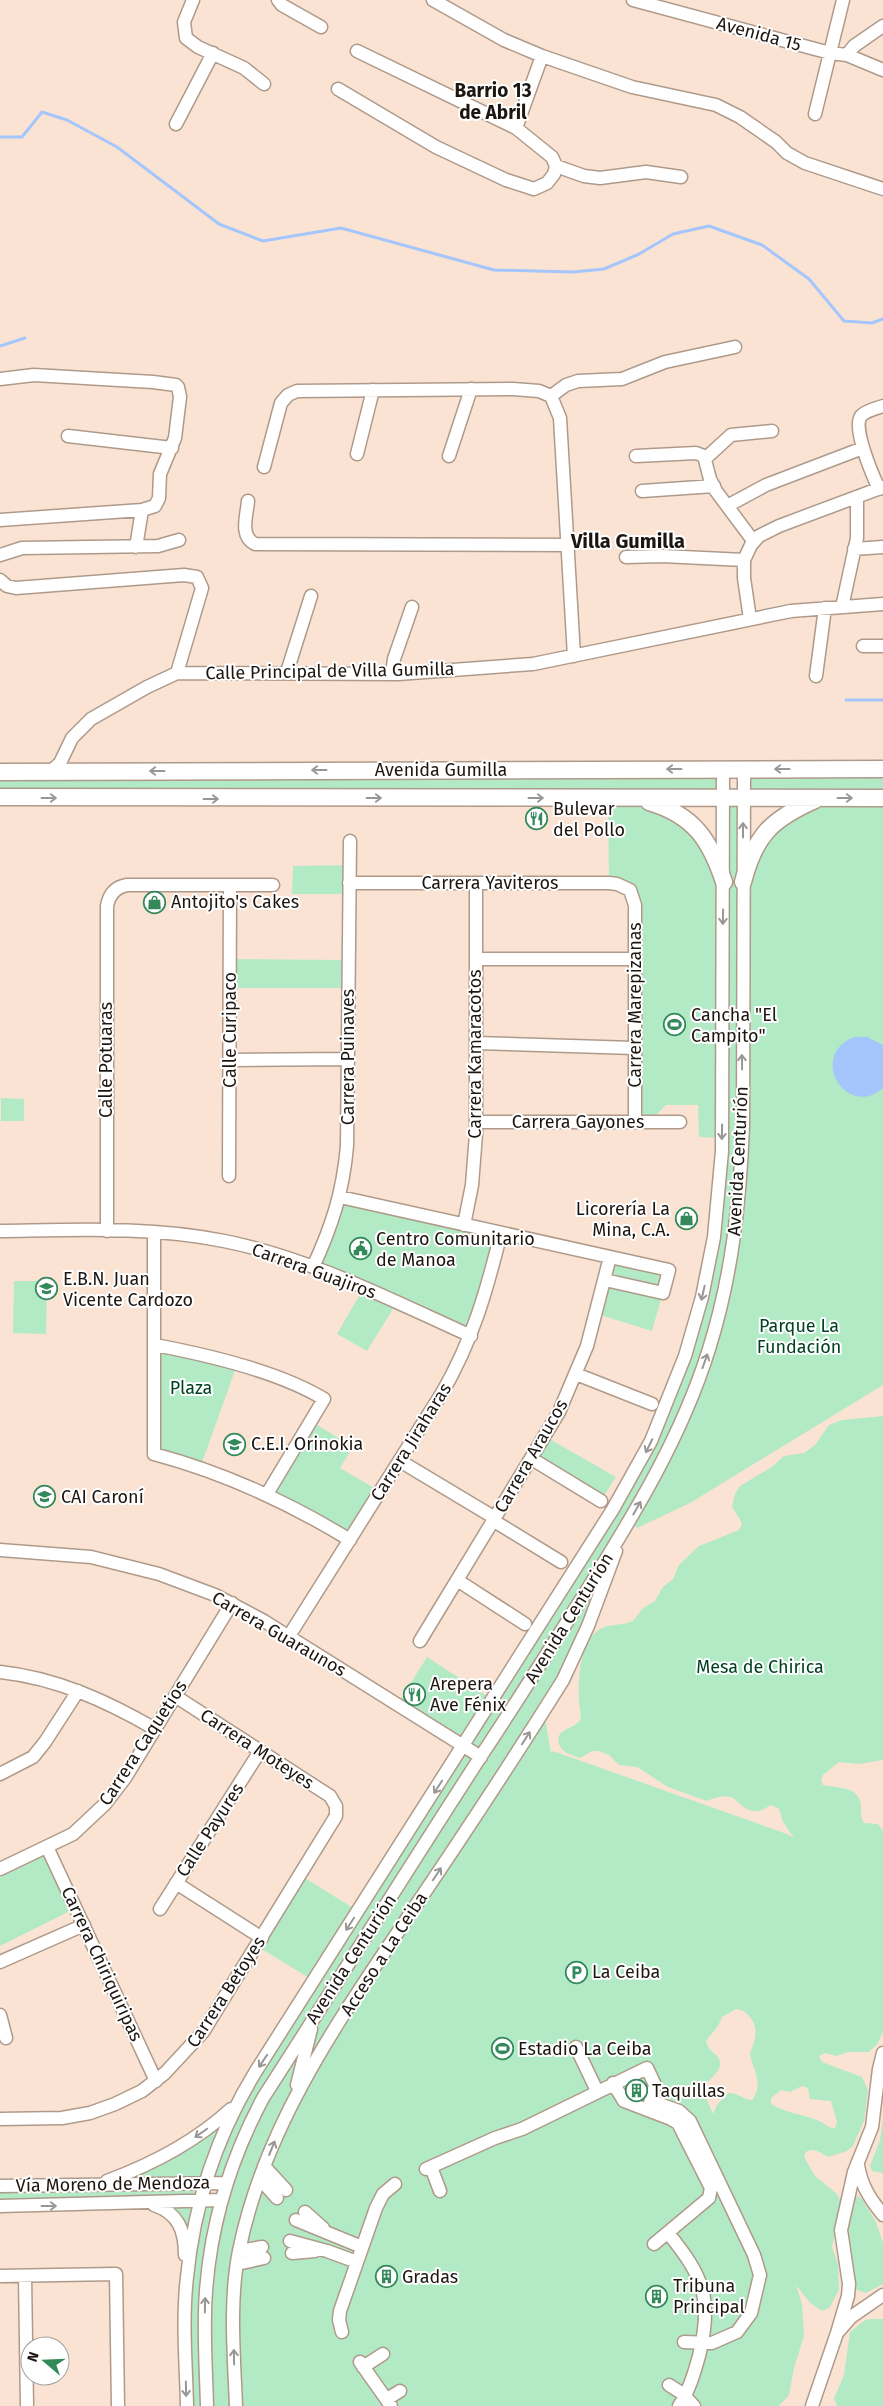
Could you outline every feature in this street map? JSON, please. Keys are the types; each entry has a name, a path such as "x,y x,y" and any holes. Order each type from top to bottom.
{"main road":[{"name":"Avenida Gumilla","path":"0,772 883,769"},
{"name":"Avenida Gumilla","path":"0,797 883,798"},
{"path":"638,798 674,811 698,828 714,855 724,882"},
{"path":"743,882 752,854 769,827 784,816 820,798"}],"street":[{"path":"193,0 184,22 186,38 198,47 244,68 264,84"},
{"path":"275,0 321,27"},
{"path":"433,0 504,40 542,56 632,87 716,105 749,123 800,160 883,189"},
{"name":"Avenida 15","path":"633,0 830,53 847,55 883,70"},
{"path":"815,114 843,0"},
{"path":"847,55 854,46 883,26"},
{"path":"338,89 467,163 526,188 538,188 547,183 554,174 556,166 552,157 516,128 357,51"},
{"path":"176,124 213,53"},
{"path":"516,128 542,56"},
{"path":"556,166 600,178 646,172 681,177"},
{"path":"551,396 566,384 578,381 622,379 665,362 735,347"},
{"path":"0,379 34,375 173,384 178,387 180,397 172,448 160,474 158,501 152,508 0,520"},
{"path":"448,456 471,389"},
{"path":"357,454 373,390"},
{"path":"264,467 281,403 288,395 297,391 530,390 551,396"},
{"path":"551,396 560,418 574,656"},
{"path":"750,619 744,578 744,560 754,542 760,536 779,526 881,488 863,448 859,424 860,417 883,406"},
{"path":"706,458 731,434 772,431"},
{"path":"68,436 155,444 172,448"},
{"path":"726,506 766,485 863,448"},
{"path":"636,456 696,453 706,458 714,486 726,506 754,542"},
{"path":"642,491 714,486"},
{"path":"842,607 858,524 857,497"},
{"path":"248,501 246,533 255,544 568,545"},
{"path":"136,547 142,510"},
{"path":"0,555 22,548 158,546 179,540"},
{"path":"854,548 883,547"},
{"path":"626,557 662,556 744,560"},
{"path":"2,588 26,588 40,585 194,575 201,582 202,588 177,673"},
{"path":"286,672 312,596"},
{"name":"Calle Principal de Villa Gumilla","path":"50,772 60,763 72,738 91,719 139,691 177,673 286,672 392,674 533,664 791,611 883,604"},
{"path":"392,674 394,659 412,606"},
{"path":"816,676 826,608"},
{"path":"863,646 883,646"},
{"path":"68,748 67,756 69,761 83,772"},
{"name":"Avenida Centurión","path":"187,2406 186,2288 189,2256 206,2183 219,2142 238,2102 562,1593 637,1469 662,1415 695,1323 711,1255 721,1174 724,882 723,769"},
{"name":"Avenida Centurión","path":"207,2406 206,2292 211,2246 226,2183 243,2138 260,2104 623,1531 657,1473 687,1408 709,1349 730,1268 741,1181 743,1126 744,769"},
{"name":"Carrera Puinaves","path":"314,1268 332,1224 340,1197 347,1146 350,842"},
{"name":"Carrera Yaviteros","path":"349,883 609,883 617,884 630,890"},
{"name":"Carrera Kamaracotos","path":"464,1224 472,1185 476,1122 476,883"},
{"name":"Calle Potuaras","path":"107,1231 108,901 114,892 127,884 230,885"},
{"path":"230,885 273,885"},
{"name":"Calle Curipaco","path":"229,1176 230,885"},
{"name":"Carrera Marepizanas","path":"630,890 635,905 635,1122"},
{"path":"476,959 634,959"},
{"path":"476,1043 634,1048"},
{"path":"230,1060 348,1059"},
{"name":"Carrera Gayones","path":"476,1122 680,1122"},
{"path":"340,1197 669,1270 663,1293 605,1280"},
{"name":"Carrera Guajiros","path":"0,1231 154,1232 231,1242 274,1253 314,1268 471,1336"},
{"path":"154,1232 154,1454 216,1473 267,1494 350,1540"},
{"name":"Carrera Jiraharas","path":"289,1636 451,1377 471,1336 485,1295 500,1233"},
{"name":"Carrera Araucos","path":"420,1641 555,1419 576,1374 596,1318 610,1257"},
{"path":"155,1344 205,1355 249,1369 294,1384 324,1399 267,1494"},
{"path":"576,1374 652,1404"},
{"path":"532,1459 601,1501"},
{"path":"400,1461 561,1562"},
{"name":"Acceso a La Ceiba","path":"236,2406 234,2318 239,2251 264,2166 292,2102 375,1966 563,1680 605,1586 623,1531"},
{"name":"Carrera Guaraunos","path":"0,1550 74,1555 122,1564 182,1582 232,1603 289,1636 481,1757"},
{"path":"457,1580 525,1624"},
{"name":"Carrera Caquetios","path":"0,1869 74,1834 100,1810 124,1778 232,1603"},
{"path":"0,1672 36,1678 78,1691 124,1712 155,1729"},
{"path":"0,1774 33,1757 78,1691"},
{"name":"Carrera Moteyes","path":"175,1696 330,1796 336,1806"},
{"name":"Calle Payures","path":"160,1908 260,1751"},
{"name":"Carrera Betoyes","path":"0,2119 62,2118 90,2113 115,2104 156,2081 178,2062 203,2032 262,1938 334,1821 336,1806"},
{"name":"Carrera Chiriquiripas","path":"48,1847 156,2081"},
{"path":"176,1883 262,1938"},
{"path":"0,1962 84,1925"},
{"path":"0,2015 6,2038"},
{"path":"292,2102 314,2018"},
{"path":"576,2047 597,2091"},
{"path":"812,2406 848,2296 849,2284 842,2230 852,2181 872,2127 878,2070 883,2053"},
{"path":"440,2191 429,2168 451,2154 522,2129 647,2068 655,2086 649,2106"},
{"path":"613,2083 624,2101 678,2111 690,2121 759,2269 756,2298 743,2326 722,2340 702,2343 684,2342"},
{"path":"96,2184 148,2165 165,2156 207,2129 238,2102"},
{"path":"649,2106 678,2124 711,2188 709,2198 654,2244"},
{"path":"858,2165 862,2183 883,2215"},
{"path":"260,2179 282,2194 264,2166"},
{"name":"Vía Moreno de Mendoza","path":"0,2186 226,2183"},
{"path":"342,2332 339,2320 340,2311 362,2247 383,2194 395,2184"},
{"name":"Vía Moreno de Mendoza","path":"0,2206 149,2204 221,2200"},
{"path":"149,2204 164,2209 179,2221 185,2245 186,2288"},
{"path":"301,2216 332,2236 362,2247"},
{"path":"668,2233 695,2269 702,2286 706,2311 702,2343 682,2401"},
{"path":"291,2247 327,2250 357,2262"},
{"path":"237,2264 263,2253 239,2251"},
{"path":"0,2276 116,2274 118,2406"},
{"path":"25,2276 27,2406"},
{"path":"837,2333 851,2317 883,2295"},
{"path":"383,2354 362,2364 389,2403 400,2391"},
{"path":"669,2385 682,2401 694,2406"}],"green space":[{"path":"722,771 722,797 0,796 0,774"},
{"path":"745,771 883,771 883,796 744,797"},
{"path":"723,798 744,798 752,854 801,806 883,798 883,1385 690,1503 637,1528 629,1522 544,1711 551,1753 553,1751 794,1838 783,1822 779,1809 771,1805 757,1811 749,1810 736,1800 726,1796 707,1801 668,1787 637,1767 619,1765 609,1755 599,1751 592,1751 580,1758 571,1755 560,1747 558,1739 562,1732 580,1720 580,1666 585,1648 594,1634 607,1626 633,1621 643,1608 655,1601 662,1588 673,1579 679,1565 699,1546 739,1530 742,1523 732,1507 735,1494 740,1486 773,1466 784,1456 804,1453 815,1445 829,1425 842,1420 883,1416 883,1760 859,1764 839,1762 823,1775 821,1781 823,1785 847,1789 857,1795 860,1800 861,1817 864,1823 878,1824 883,1831 883,2032 878,2043 869,2052 849,2052 836,2056 825,2053 819,2056 822,2062 862,2077 868,2090 864,2121 853,2146 847,2151 828,2157 812,2150 806,2152 804,2157 815,2176 837,2194 841,2202 832,2247 838,2264 839,2290 829,2308 822,2311 810,2303 796,2285 802,2304 804,2336 794,2368 789,2395 779,2406 187,2406 182,2229 149,2204 0,2206 0,2186 96,2184 148,2165 238,2102 314,1981 257,1946 300,1875 358,1911 637,1469 702,1297 722,1138 699,1137 698,1105 666,1105 658,1113 658,1121 635,1121 635,896 609,882 608,799 637,799 674,812 717,866","holes":["736,2009 746,2013 755,2027 754,2043 750,2053 758,2082 756,2094 752,2100 728,2093 717,2105 713,2114 700,2084 703,2086 714,2076 720,2063 719,2058 710,2050 706,2041 718,2026 722,2017","802,2086 808,2088 810,2099 831,2101 837,2122 835,2128 771,2104 771,2098 781,2090 790,2092","225,2183 221,2200 201,2201 206,2184"]},
{"path":"349,865 348,894 292,894 293,866"},
{"path":"231,959 347,960 347,988 231,988"},
{"path":"1,1098 24,1099 24,1121 1,1121"},
{"path":"340,1197 501,1233 471,1336 313,1267"},
{"path":"610,1257 669,1270 652,1331 597,1314"},
{"path":"14,1281 47,1281 46,1334 13,1333"},
{"path":"363,1289 396,1304 367,1351 337,1334"},
{"name":"Plaza","path":"155,1345 237,1365 200,1468 154,1454"},
{"path":"311,1421 353,1447 340,1468 381,1492 350,1540 267,1494"},
{"path":"546,1437 616,1477 601,1500 533,1458"},
{"path":"427,1657 493,1700 464,1745 398,1704"},
{"path":"43,1855 70,1911 0,1946 0,1877"},
{"path":"883,2117 883,2173 872,2171 870,2166 880,2140"},
{"path":"857,2196 862,2199 876,2222 883,2243 883,2284 866,2293 854,2289 846,2231 854,2199"},
{"path":"883,2319 883,2406 837,2406 834,2398 844,2375 850,2332 865,2320"}],"water":[{"path":"854,1037 867,1037 883,1045 883,1088 869,1096 857,1096 846,1091 837,1082 833,1070 834,1057 840,1046"}],"waterway":[{"path":"0,137 22,137 42,112 67,120 117,147 219,224 263,241 341,228 494,270 573,272 604,269 639,254 673,234 709,226 762,245 809,279 844,321 872,323 883,319"},
{"path":"0,346 25,338"},
{"path":"846,700 883,700"}],"place":[{"name":"Bulevar del Pollo","path":"537,819"},
{"name":"Antojito's Cakes","path":"155,902"},
{"name":"Cancha \"El Campito\"","path":"675,1025"},
{"name":"Licorería La Mina, C.A.","path":"686,1219"},
{"name":"Centro Comunitario de Manoa","path":"360,1249"},
{"name":"E.B.N. Juan Vicente Cardozo","path":"47,1289"},
{"name":"C.E.I. Orinokia","path":"235,1444"},
{"name":"CAI Caroní","path":"45,1497"},
{"name":"Arepera Ave Fénix","path":"414,1694"},
{"name":"La Ceiba","path":"576,1972"},
{"name":"Estadio La Ceiba","path":"502,2049"},
{"name":"Taquillas","path":"636,2091"},
{"name":"Gradas","path":"386,2277"},
{"name":"Tribuna Principal","path":"657,2296"}],"district":[{"name":"Barrio 13 de Abril","path":"493,101"},
{"name":"Villa Gumilla","path":"628,541"}],"park label":[{"name":"Parque La Fundación","path":"799,1336"},
{"name":"Mesa de Chirica","path":"760,1667"}]}
